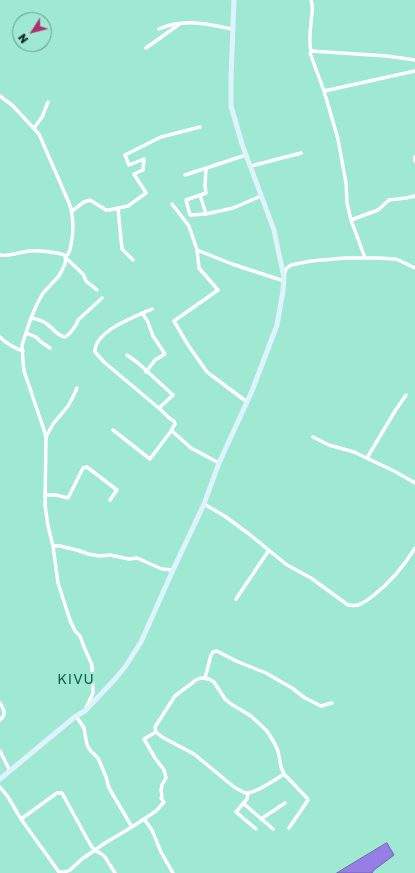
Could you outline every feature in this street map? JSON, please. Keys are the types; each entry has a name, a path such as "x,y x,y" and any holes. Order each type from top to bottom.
{"street":[{"path":"234,0 230,96 231,106 242,144 274,230 284,279"},
{"path":"311,0 312,11 310,53 324,91 338,139 346,184 347,203 351,220 365,258"},
{"path":"159,29 168,25 182,23 207,24 232,29"},
{"path":"146,48 182,23"},
{"path":"311,50 387,56 415,60"},
{"path":"324,91 415,71"},
{"path":"0,96 13,106 41,137 45,150 69,203 74,221 70,252 66,257 65,264 58,276 43,293 37,304 22,345 22,362 46,438 45,505 58,582 70,620 75,631 80,636 92,664 93,693 85,711"},
{"path":"34,128 42,117 48,102"},
{"path":"72,211 84,202 90,200 106,210 128,206 146,193 134,174 143,170 144,159 129,165 124,155 161,137 200,127"},
{"path":"250,165 251,166 300,153"},
{"path":"185,175 246,155"},
{"path":"414,161 415,157"},
{"path":"206,168 206,193 186,200 190,215 206,214 233,208 262,196"},
{"path":"200,195 206,214"},
{"path":"351,220 378,210 389,200 415,196"},
{"path":"172,204 189,226 196,250 199,268 218,290 174,321 188,345 207,372 247,402"},
{"path":"118,208 122,249 133,260"},
{"path":"196,250 232,264 284,279"},
{"path":"0,255 7,256 31,251 62,254 83,274 86,281 97,290"},
{"path":"0,779 76,716 85,711 125,667 141,642 204,504 219,463 252,391 277,325 286,269 291,265 311,261 345,258 396,260 415,268"},
{"path":"31,318 39,319 61,336 65,337 70,333 78,320 102,298"},
{"path":"113,430 150,459 172,431 175,424 159,408 104,362 95,351 96,346 104,334 114,327 152,309"},
{"path":"142,313 148,320 152,336 164,354 155,360 146,372"},
{"path":"26,333 36,337 50,348"},
{"path":"0,337 14,348 23,351"},
{"path":"127,355 173,395 159,408"},
{"path":"46,438 53,424 68,406 77,388"},
{"path":"367,458 406,395"},
{"path":"172,431 191,448 219,463"},
{"path":"313,437 329,445 354,452 415,483"},
{"path":"45,496 56,495 68,498 83,468 87,467 116,490 110,500"},
{"path":"204,504 232,521 287,564 317,582 348,605 362,603 379,591 397,574 415,548"},
{"path":"53,546 60,546 100,556 110,555 129,559 135,558 162,569 173,570"},
{"path":"236,600 269,550"},
{"path":"205,678 211,654 217,651 236,661 266,672 305,698 321,706 332,704"},
{"path":"284,774 262,787 248,793 241,791 194,754 162,737 156,732 155,727 175,696 187,686 201,678 209,679 214,682 225,699 251,716 267,732 278,751 284,774 301,790 307,798 308,800 289,828"},
{"path":"0,703 5,711 0,720"},
{"path":"76,716 84,728 90,750 98,758 109,788 132,827"},
{"path":"0,787 58,872 65,872 70,870 82,859 156,811 164,802 161,798 161,790 166,778 164,770 144,739 156,732"},
{"path":"0,751 10,771"},
{"path":"21,819 57,793 62,793 90,844 95,851 105,857 115,873"},
{"path":"248,793 247,799 236,812 256,829"},
{"path":"243,803 273,829"},
{"path":"261,818 285,803"},
{"path":"144,819 152,830 172,873"}],"shaded area":[{"path":"387,843 394,855 372,873 337,873"}],"district":[{"name":"KIVU","path":"76,680"}]}
